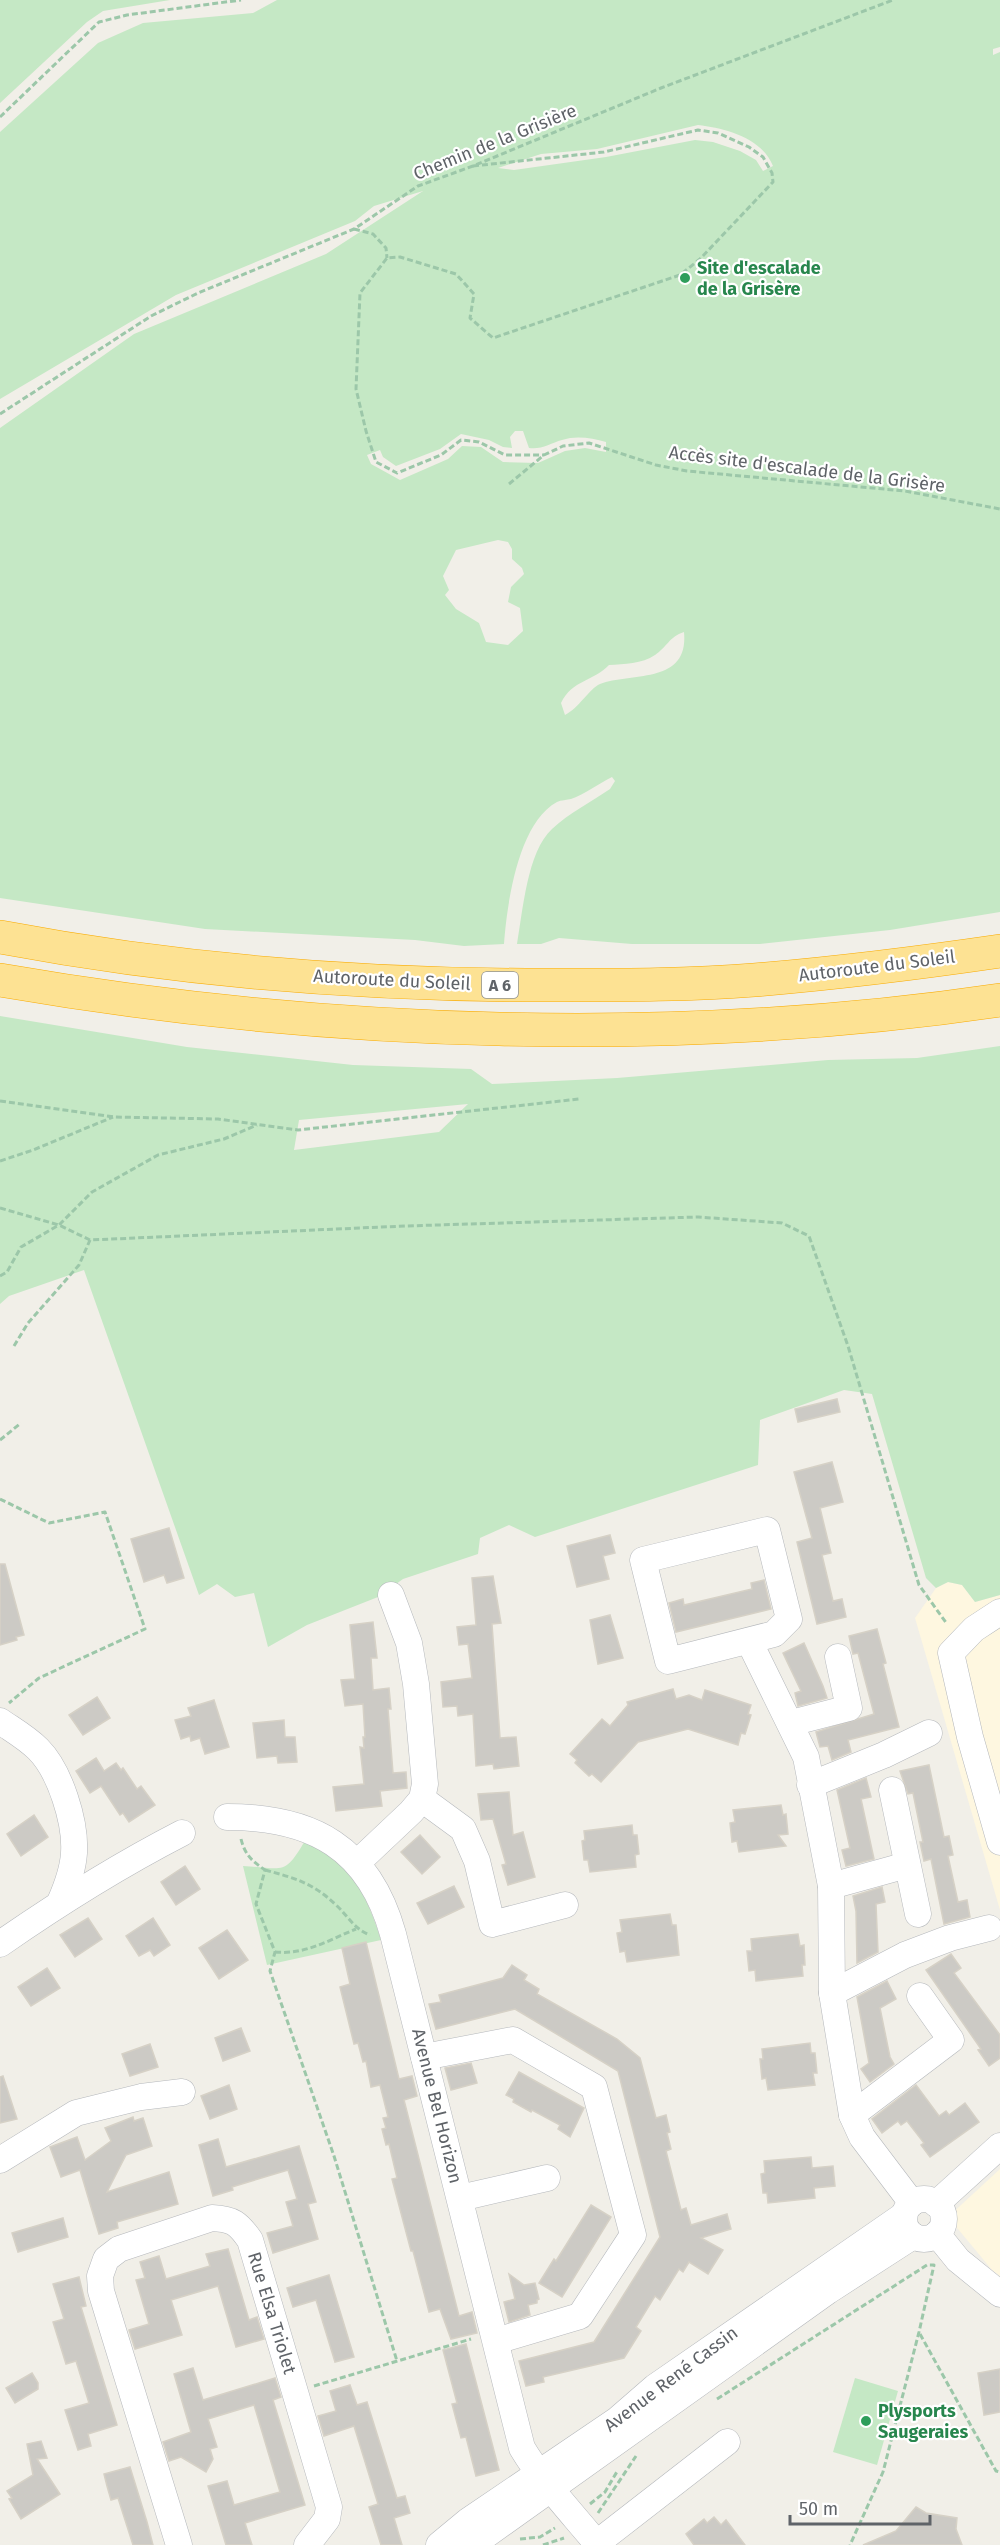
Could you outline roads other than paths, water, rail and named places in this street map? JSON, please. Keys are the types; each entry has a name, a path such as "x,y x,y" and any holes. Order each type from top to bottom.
{"highway":[{"name":"Autoroute du Soleil","path":"0,937 138,958 249,971 417,982 517,985 625,985 752,980 883,968 1000,951"},
{"path":"0,980 124,1000 232,1012 440,1026 546,1029 654,1028 764,1023 874,1015 1000,1000"}],"street":[{"path":"767,1530 789,1619 774,1634 748,1641 668,1661 643,1560 767,1530"},
{"path":"358,1862 422,1799 425,1784 416,1684 409,1643 391,1595"},
{"path":"1000,1612 974,1629 951,1653 970,1737 1000,1842"},
{"path":"748,1641 806,1757 831,1886 832,1993 852,2115 862,2137 921,2218 958,2260 1000,2294"},
{"path":"790,1723 849,1708 838,1657"},
{"path":"4,1712 39,1750 53,1770 68,1807 74,1852 70,1879 60,1902"},
{"path":"810,1785 884,1755 929,1733"},
{"path":"892,1790 918,1914"},
{"path":"422,1799 463,1829 477,1861 492,1924 565,1905"},
{"name":"Avenue Bel Horizon","path":"231,1817 258,1817 298,1825 336,1844 358,1862 388,1915 522,2448 544,2480 593,2538"},
{"path":"0,1944 60,1902 131,1859 182,1833"},
{"path":"831,1886 907,1865"},
{"path":"832,1993 905,1955 950,1938 989,1928"},
{"path":"852,2115 951,2040 920,1996"},
{"path":"424,2057 513,2040 594,2087 633,2235 580,2316 495,2337"},
{"path":"0,2160 76,2113 141,2097 182,2092"},
{"name":"Avenue René Cassin","path":"472,2545 544,2480 655,2387 740,2327 921,2218 1000,2146"},
{"path":"460,2198 547,2178"},
{"name":"Rue Elsa Triolet","path":"179,2545 101,2291 100,2276 106,2259 119,2249 212,2218 228,2219 240,2226 250,2240 329,2507 327,2519 307,2545"},
{"path":"593,2538 727,2442"},
{"name":"Avenue René Cassin","path":"439,2545 468,2521 544,2480"}],"place":[{"name":"Site d'escalade de la Grisère","path":"685,278"},
{"name":"Plysports Saugeraies","path":"866,2421"}]}
